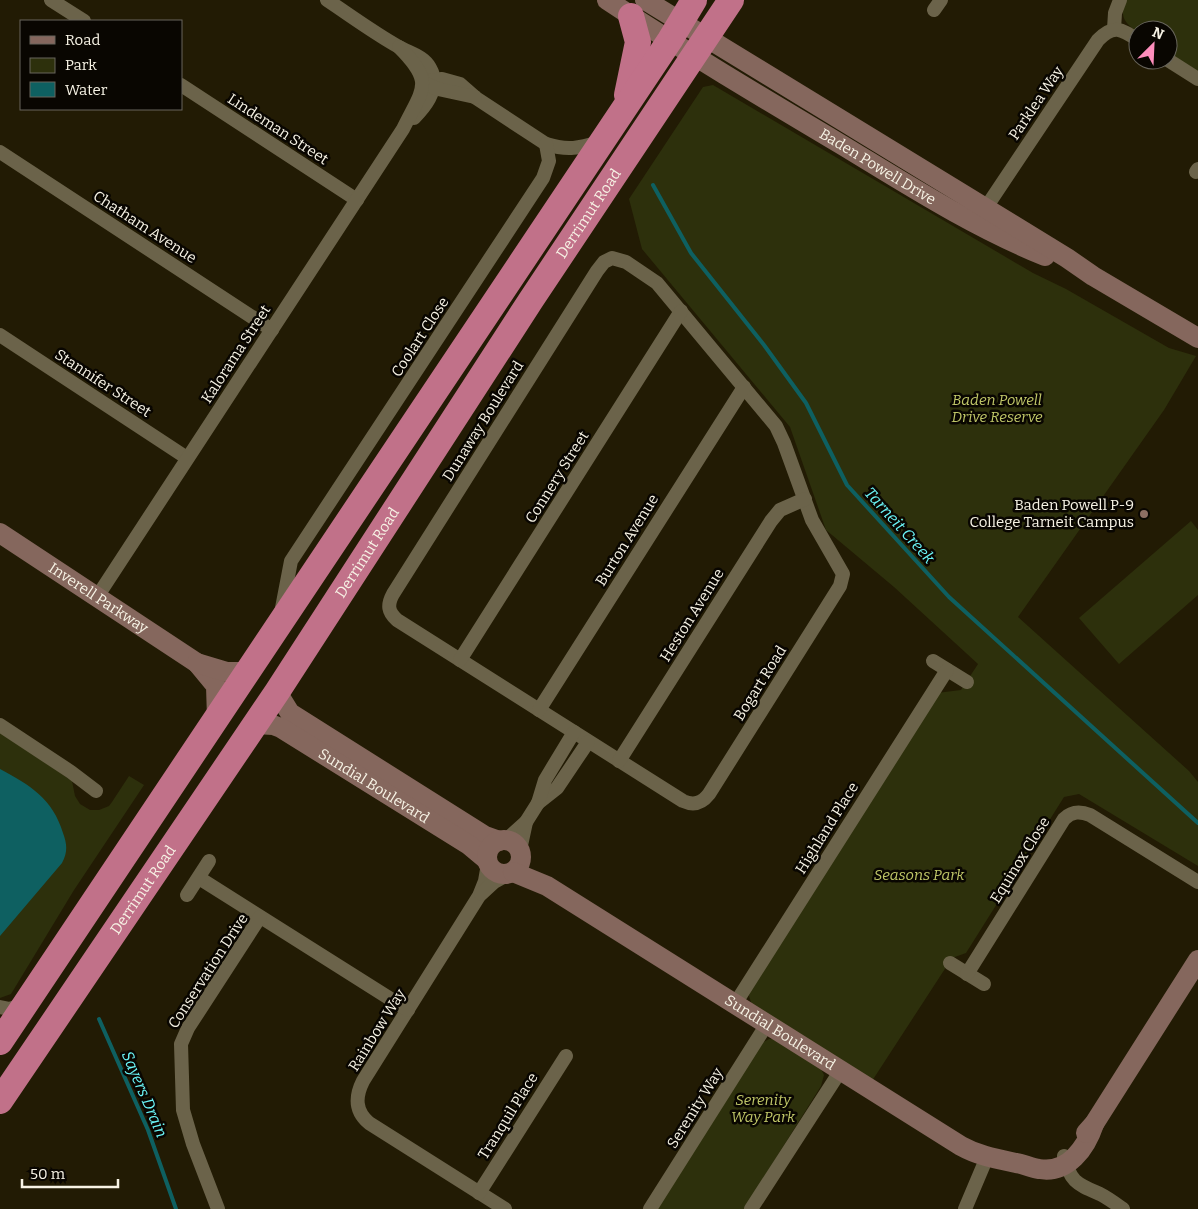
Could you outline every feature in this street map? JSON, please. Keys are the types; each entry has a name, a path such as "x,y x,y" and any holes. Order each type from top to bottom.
{"highway":[{"name":"Derrimut Road","path":"0,1042 624,108 694,0"},
{"name":"Derrimut Road","path":"0,1101 256,724 531,300 731,0"},
{"path":"624,108 638,42 638,8"}],"street":[{"path":"52,0 82,20"},
{"path":"328,0 399,47 414,62 430,83 476,98 546,144 560,149 572,150 601,142"},
{"name":"Baden Powell Drive","path":"607,0 638,8 981,216 1068,258 1093,276 1198,338"},
{"path":"1120,0 1115,12 1114,29 1128,33"},
{"name":"Parklea Way","path":"981,216 1098,40 1105,33 1114,29"},
{"path":"1178,66 1198,79"},
{"name":"Kalorama Street","path":"97,597 403,129 422,91 430,83"},
{"name":"Lindeman Street","path":"182,86 357,200"},
{"name":"Coolart Close","path":"280,623 282,601 291,561 544,178 549,162 546,144"},
{"name":"Chatham Avenue","path":"0,152 272,330"},
{"name":"Dunaway Boulevard","path":"460,660 397,620 392,616 388,608 393,594 597,271 604,262 612,258 621,260 652,280 681,311"},
{"path":"681,311 769,417 780,434 805,499"},
{"name":"Connery Street","path":"460,660 681,311"},
{"name":"Stannifer Street","path":"0,335 188,458"},
{"name":"Burton Avenue","path":"539,710 744,387"},
{"name":"Bogart Road","path":"619,761 688,803 702,802 709,794 842,581 841,570 818,530 805,499"},
{"name":"Heston Avenue","path":"619,761 771,521 780,510 805,499"},
{"name":"Inverell Parkway","path":"0,533 197,662 227,672 248,672"},
{"path":"460,660 619,761"},
{"path":"932,661 967,682"},
{"name":"Inverell Parkway","path":"197,662 216,686 217,718"},
{"name":"Highland Place","path":"735,1004 947,670"},
{"name":"Sundial Boulevard","path":"277,692 290,713 485,836 547,886 961,1146 987,1158 1021,1164 1067,1161"},
{"name":"Sundial Boulevard","path":"256,724 273,725 281,728 469,846 487,862"},
{"path":"0,725 96,791"},
{"path":"538,804 543,786 552,766 574,732"},
{"path":"487,862 488,850 491,846 511,856 526,822 538,804 557,788 588,742"},
{"path":"552,766 566,775"},
{"name":"Equinox Close","path":"967,974 1064,819 1074,812 1090,815 1198,882"},
{"name":"Rainbow Way","path":"479,896 494,882 511,856"},
{"path":"187,895 209,862"},
{"name":"Rainbow Way","path":"487,862 485,881 479,896 360,1087 357,1100 360,1113 377,1128 505,1209"},
{"path":"198,878 260,917"},
{"name":"Conservation Drive","path":"218,1209 185,1119 182,1100 181,1044 188,1028 260,917 408,1010"},
{"path":"1123,1209 1101,1195 1079,1185 1067,1170 1067,1161 1094,1124 1198,960"},
{"path":"950,963 984,984"},
{"path":"0,1007 10,1009 27,1002"},
{"name":"Serenity Way","path":"650,1209 767,1024"},
{"name":"Tranquil Place","path":"479,1193 566,1056"},
{"path":"751,1209 840,1070"},
{"path":"966,1209 987,1158"}],"green space":[{"path":"1127,0 1198,0 1198,72 1178,59 1178,20 1128,20 1128,24 1123,15 1124,5"},
{"path":"713,85 1033,273 1066,289 1169,348 1196,356 1164,410 1018,617 1189,771 1198,782 1198,866 1079,794 1064,797 966,953 952,958 872,1081 752,1005 749,996 750,990 937,693 961,690 978,664 894,587 826,530 790,427 642,249 629,199 703,87"},
{"path":"1191,521 1198,530 1198,595 1119,664 1079,618"},
{"path":"0,732 72,781 75,796 80,804 90,810 99,810 109,806 129,776 144,785 74,890 11,994 0,998"},
{"name":"Serenity Way Park","path":"769,1039 775,1039 820,1067 824,1075 821,1086 744,1209 656,1209 762,1043"}],"water":[{"path":"0,769 30,787 47,802 59,821 66,848 62,863 0,936"}],"waterway":[{"name":"Tarneit Creek","path":"653,185 691,253 764,345 806,403 847,485 949,597 1198,823"},
{"name":"Sayers Drain","path":"99,1019 148,1130 176,1209"}],"place":[{"name":"Baden Powell P-9 College Tarneit Campus","path":"1144,514"}],"park label":[{"name":"Baden Powell Drive Reserve","path":"997,408"},
{"name":"Seasons Park","path":"919,875"}]}
